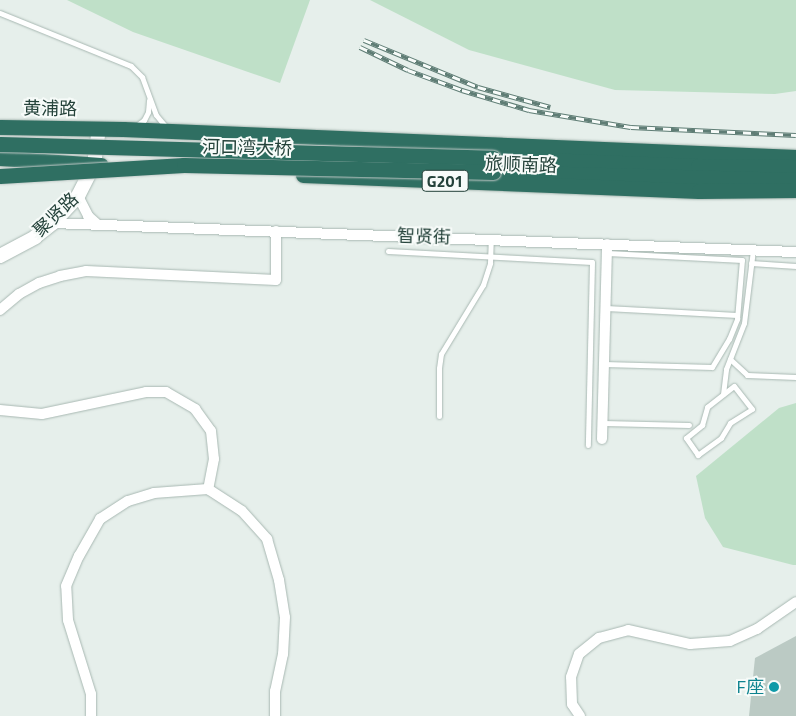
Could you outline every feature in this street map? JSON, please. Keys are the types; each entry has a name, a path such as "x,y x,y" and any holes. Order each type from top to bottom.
{"highway":[{"name":"黄浦路","path":"0,127 99,129"},
{"name":"旅顺南路","path":"99,129 796,157"},
{"name":"河口湾大桥","path":"0,144 493,165"},
{"name":"G201","path":"0,158 94,164"},
{"name":"旅顺南路","path":"94,164 699,191 796,190"},
{"name":"河口湾大桥","path":"0,176 184,165 493,165"},
{"path":"493,165 796,167"},
{"path":"493,165 796,180"}],"main road":[{"name":"聚贤路","path":"0,256 35,236 53,222 78,196 87,182 94,164 99,129"}],"street":[{"path":"78,196 88,216 98,224"},
{"name":"智贤街","path":"53,222 491,240 607,249 796,252"},
{"path":"0,310 19,294 39,284 60,276 86,272 276,280 276,231"},
{"path":"602,439 607,249"},
{"path":"0,410 42,414 146,392 166,392 195,409 211,431 214,459 208,489"},
{"path":"91,716 91,694 68,620 66,586 79,556 100,520 128,501 154,493 208,489 242,511 267,539 279,580 285,617 283,654 276,691 275,716"},
{"path":"580,716 572,704 571,677 579,654 599,638 628,630 690,644 730,641 758,629 796,602"}],"lane":[{"path":"0,13 131,66 142,77 160,121 174,131"},
{"path":"131,129 140,125 148,112 149,94"},
{"path":"439,416 439,368 441,354 483,285 490,257 491,240"},
{"path":"604,364 712,368 729,339 737,315 742,260 607,249"},
{"path":"723,394 734,386 752,409 730,423 721,438 698,455 686,438 702,425 707,407 723,394 726,369 744,323 753,250"},
{"path":"388,251 592,262 588,445"},
{"path":"751,263 796,266"},
{"path":"606,308 737,315"},
{"path":"730,359 746,375 796,377"},
{"path":"603,423 689,425"}],"green space":[{"path":"67,0 310,0 280,83 133,32"},
{"path":"370,0 796,0 796,91 775,94 615,90 469,50"},
{"path":"796,403 796,565 793,565 723,547 705,518 696,476 779,408"}],"building":[{"name":"F座","path":"796,636 796,716 749,716 755,658"}],"railway":[{"path":"364,40 478,87 550,107"},
{"path":"360,47 408,70 462,90 529,110 631,127 796,135"}],"place":[{"name":"F座","path":"774,687"}]}
